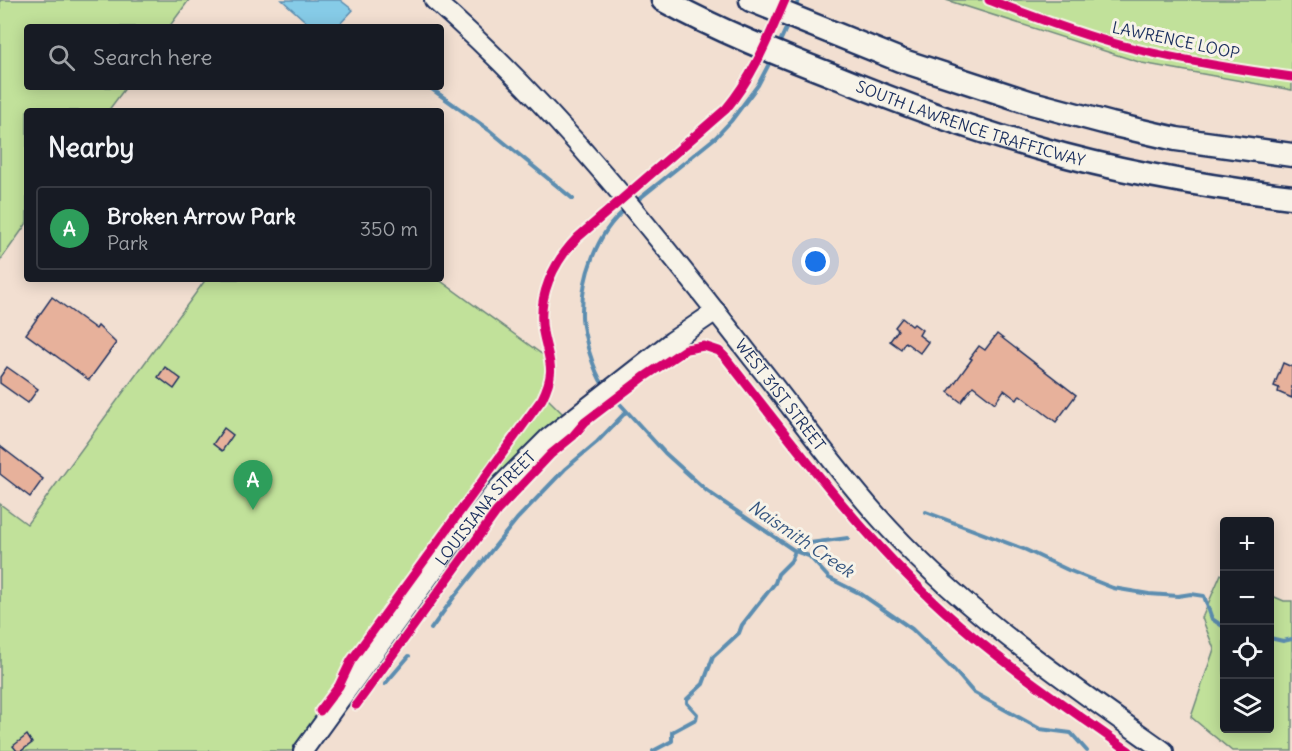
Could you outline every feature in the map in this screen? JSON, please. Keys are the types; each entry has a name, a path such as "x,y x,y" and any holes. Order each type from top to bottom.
{"highway":[{"name":"SOUTH LAWRENCE TRAFFICWAY","path":"663,0 735,37 986,133 1081,160 1170,178 1292,197"},
{"path":"754,1 856,43 989,90 1111,124 1193,142 1292,155"}],"main road":[{"name":"WEST 31ST STREET","path":"434,0 521,83 595,163 667,249 876,514 926,565 1013,643 1164,751"},
{"name":"LOUISIANA STREET","path":"303,751 480,509 532,453 578,414 716,311"}],"green space":[{"path":"0,0 189,0 171,24 24,24 24,90 124,90 110,108 24,108 24,227 0,261"},
{"path":"946,0 1292,0 1292,90 1142,63"},
{"path":"204,282 442,282 547,358 547,377 541,394 564,415 519,455 491,484 454,530 294,751 0,751 0,504 27,524"},
{"path":"1220,576 1220,733 1274,733 1274,597 1284,601 1292,601 1292,751 1232,751 1191,717 1214,649 1202,618"}],"water":[{"path":"282,0 340,0 353,10 340,24 309,24"}],"building":[{"path":"52,297 96,329 98,326 116,343 89,380 26,334"},
{"path":"902,318 922,330 919,335 928,342 920,353 905,342 901,349 890,341 898,330 895,327"},
{"path":"997,334 1076,395 1056,422 1020,395 1017,400 1004,390 995,403 973,386 961,402 948,392 979,346 985,350"},
{"path":"1283,363 1292,367 1292,398 1278,392 1279,388 1274,386"},
{"path":"7,367 38,389 28,403 0,383 0,377"},
{"path":"165,367 181,379 174,389 158,377"},
{"path":"224,428 233,435 222,451 213,444"},
{"path":"0,446 43,479 30,497 0,474"},
{"path":"27,735 32,743 21,751 17,751 13,746"}],"waterway":[{"name":"Naismith Creek","path":"794,10 799,0"},
{"name":"Naismith Creek","path":"778,46 789,22"},
{"name":"Naismith Creek","path":"634,203 716,137 758,85 772,58"},
{"path":"433,90 489,130 573,199"},
{"name":"Naismith Creek","path":"604,386 596,373 588,348 583,324 582,302 592,258 606,231 626,209"},
{"name":"Naismith Creek","path":"611,394 665,453 707,491 795,551 809,556 829,578 861,594 912,629 973,692 1040,729 1071,733 1087,751"},
{"path":"431,629 517,519 565,469 597,442 626,412"},
{"path":"926,512 1026,550 1113,588 1149,594 1204,596 1212,619 1221,625"},
{"path":"653,751 672,741 672,732 696,719 697,714 687,703 687,699 703,684 713,657 739,633 742,625 775,583 778,574 791,561 795,551 810,543 848,538"},
{"path":"1274,639 1283,641 1292,639"},
{"path":"385,684 409,656"}],"cycle path":[{"path":"320,711 339,686 351,661 542,399 550,372 543,332 542,306 549,281 561,258 577,238 726,109 752,71 785,0"},
{"name":"LAWRENCE LOOP","path":"989,0 1070,30 1120,45 1205,64 1292,77"},
{"path":"356,705 497,511 551,454 573,436 585,422 644,377 686,349 704,346 719,351 725,357 857,521 944,611 1011,666 1129,751"}],"place":[{"name":"Broken Arrow Park","path":"253,510"}]}
